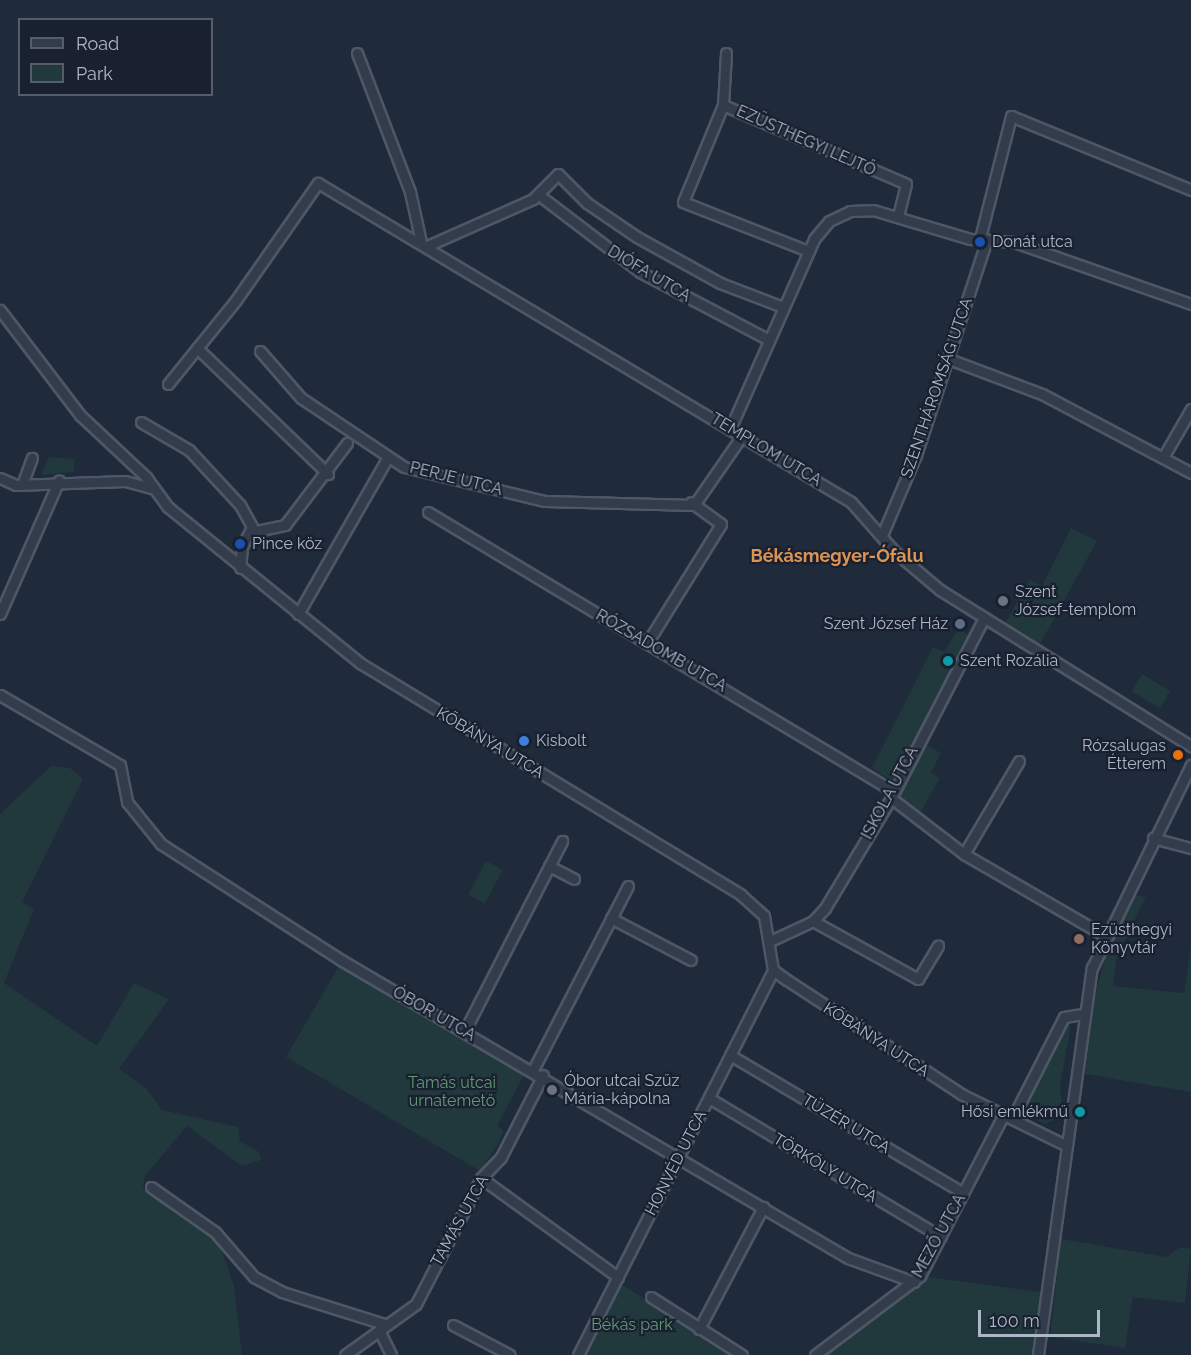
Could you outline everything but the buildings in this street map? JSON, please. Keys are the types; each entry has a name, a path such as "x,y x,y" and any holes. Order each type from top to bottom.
{"street":[{"path":"357,53 410,192 424,244 538,195 558,174 587,203 637,237 720,283 783,307"},
{"name":"EZÜSTHEGYI LEJTŐ","path":"726,53 723,105 906,184 898,216"},
{"path":"723,105 683,202 808,251"},
{"name":"SZENTHÁROMSÁG UTCA","path":"882,536 949,359 1011,116 1191,190"},
{"name":"TEMPLOM UTCA","path":"197,348 318,183 424,244 850,502 915,572 984,618 1191,746"},
{"name":"DIÓFA UTCA","path":"538,195 640,272 769,339"},
{"path":"730,429 808,251 821,227 839,215 861,210 898,216 979,239 1014,242 1191,304"},
{"name":"KŐBÁNYA UTCA","path":"0,310 80,415 152,488 240,568 298,614 395,686 741,895 764,916 770,941 773,970 884,1048 1065,1145"},
{"path":"168,384 197,348 328,474"},
{"name":"PERJE UTCA","path":"260,351 301,398 404,467 545,501 692,503"},
{"path":"949,359 1042,394 1165,454 1191,473"},
{"path":"1165,454 1191,409"},
{"path":"141,422 189,450 236,499 252,532"},
{"path":"647,643 721,524 692,503 741,437"},
{"path":"240,568 242,547 252,532 285,525 328,474 347,443"},
{"path":"22,485 32,458"},
{"path":"298,614 388,458"},
{"path":"0,478 22,485 59,480 125,481 152,488"},
{"path":"0,614 59,480"},
{"name":"RÓZSADOMB UTCA","path":"428,512 647,643 892,795 964,854 1104,935"},
{"name":"ISKOLA UTCA","path":"813,921 892,795 984,618"},
{"name":"ÓBOR UTCA","path":"0,695 120,765 127,802 161,844 464,1032 681,1156 862,1266 915,1282"},
{"path":"964,854 1019,761"},
{"path":"1038,1355 1083,1014 1104,935 1191,765"},
{"path":"1153,838 1191,848"},
{"path":"464,1032 562,841"},
{"path":"549,866 574,879"},
{"path":"533,1070 628,886"},
{"path":"611,918 691,960"},
{"path":"770,941 813,921 918,979 938,946"},
{"name":"HONVÉD UTCA","path":"578,1355 681,1156 773,970"},
{"name":"MEZŐ UTCA","path":"815,1355 915,1282 1064,1017 1083,1014"},
{"name":"TÜZÉR UTCA","path":"730,1055 963,1193"},
{"name":"TAMÁS UTCA","path":"345,1355 416,1304 481,1178 501,1157 543,1076"},
{"name":"TÖRKÖLY UTCA","path":"709,1098 941,1238"},
{"path":"481,1178 618,1277"},
{"path":"151,1187 215,1232 238,1263 261,1281 382,1327 391,1355"},
{"path":"699,1329 763,1207"},
{"path":"651,1297 742,1355"},
{"path":"453,1325 510,1355"}],"green space":[{"path":"49,457 75,459 74,472 41,475"},
{"path":"1071,528 1097,541 1040,644 1005,623 1030,580 1042,586"},
{"path":"958,629 968,634 893,782 872,768 933,647 944,652"},
{"path":"1142,674 1170,691 1160,708 1132,691"},
{"path":"923,743 941,753 931,773 940,778 920,813 897,795"},
{"path":"51,766 70,768 83,779 22,902 34,909 4,983 97,1046 134,983 169,999 119,1069 146,1088 162,1110 238,1127 240,1141 259,1152 261,1160 242,1166 187,1126 145,1176 143,1188 214,1237 221,1248 234,1286 242,1355 0,1355 0,814"},
{"path":"486,861 503,870 485,903 468,895"},
{"path":"1135,895 1146,897 1117,955 1113,986 1184,993 1191,946 1191,1092 1085,1074 1094,1000 1111,935"},
{"name":"Tamás utcai urnatemető","path":"339,966 526,1071 497,1126 504,1130 498,1144 480,1171 286,1057"},
{"path":"1064,1023 1071,1026 1060,1086 1063,1116 1045,1124 1029,1116 1025,1100"},
{"path":"1061,1239 1167,1257 1180,1247 1191,1249 1185,1303 1133,1297 1125,1348 1050,1337"},
{"path":"920,1276 1041,1292 1045,1301 1037,1355 815,1355"},
{"name":"Békás park","path":"621,1284 734,1355 583,1355"}],"place":[{"name":"Donát utca","path":"980,242"},
{"name":"Pince köz","path":"240,544"},
{"name":"Szent József-templom","path":"1003,601"},
{"name":"Szent József Ház","path":"960,624"},
{"name":"Szent Rozália","path":"948,661"},
{"name":"Kisbolt","path":"524,741"},
{"name":"Rózsalugas Étterem","path":"1178,755"},
{"name":"Ezüsthegyi Könyvtár","path":"1079,939"},
{"name":"Óbor utcai Szűz Mária-kápolna","path":"552,1090"},
{"name":"Hősi emlékmű","path":"1080,1112"}],"district":[{"name":"Békásmegyer-Ófalu","path":"837,556"}]}
